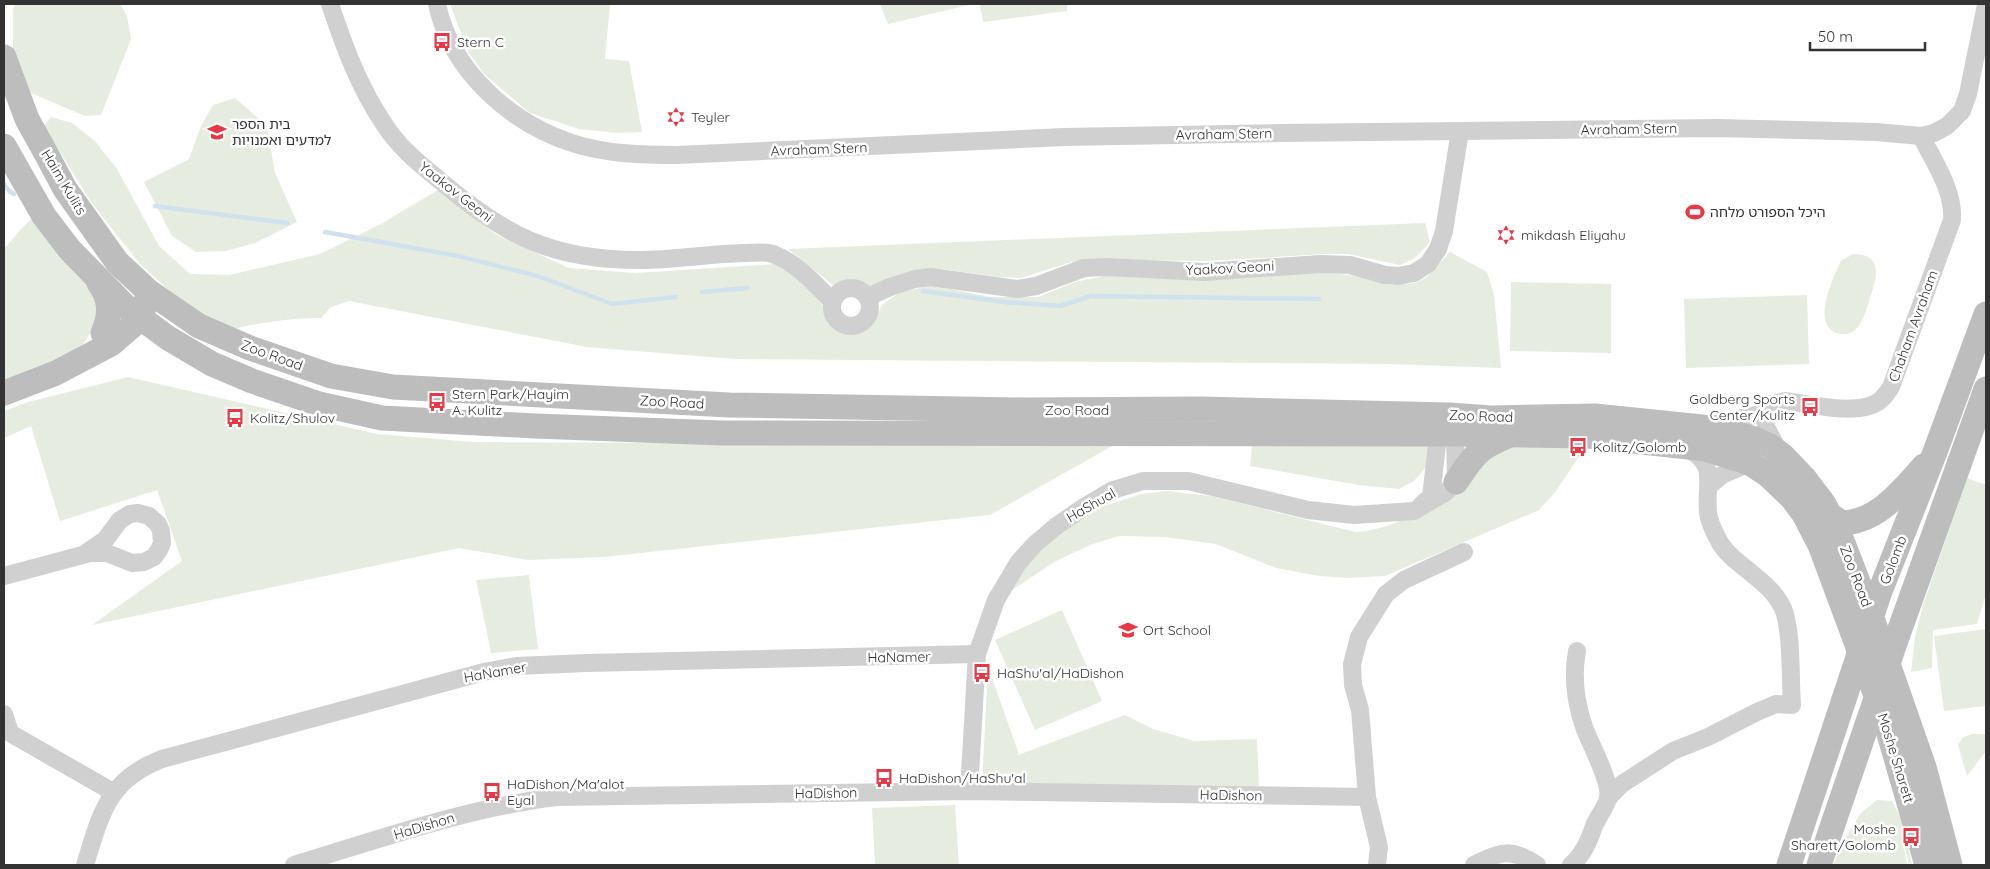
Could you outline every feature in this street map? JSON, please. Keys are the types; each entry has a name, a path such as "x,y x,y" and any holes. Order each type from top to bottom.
{"main road":[{"name":"Haim Kulits","path":"4,57 27,119 65,188 117,262 148,291"},
{"path":"4,146 44,216 70,250 96,279 134,312"},
{"path":"96,279 104,291 109,305 107,338"},
{"path":"4,393 50,376 84,357 100,351 107,338 134,312 148,291"},
{"name":"Zoo Road","path":"148,291 199,326 250,348 331,376 394,387 729,405 1025,410 1200,409 1449,428 1509,435 1588,436 1682,445 1721,452 1750,463 1781,487 1804,514 1820,545 1860,653"},
{"name":"Zoo Road","path":"134,312 168,338 212,364 252,381 319,404 382,418 722,433 1449,428 1491,418 1595,416 1702,427 1738,434 1770,446 1782,455 1805,479 1830,515 1872,618 1888,664"},
{"name":"Golomb","path":"1789,865 1872,618 1986,314"},
{"path":"107,338 149,334 168,338"},
{"path":"1819,865 1986,389"},
{"path":"1456,482 1475,454 1490,443 1509,435"},
{"path":"1830,515 1842,522 1850,522 1872,514 1894,498 1935,452"},
{"name":"Moshe Sharett","path":"1860,653 1898,762 1927,865"},
{"name":"Moshe Sharett","path":"1888,664 1924,767 1950,865"},
{"path":"1854,761 1860,756 1874,753 1882,754 1898,762"}],"street":[{"name":"Yaakov Geoni","path":"330,4 345,50 384,126 406,152 485,217 528,240 557,251 581,256 640,260 735,253 773,254 795,267 832,301"},
{"name":"Avraham Stern","path":"437,4 441,20 456,54 474,78 520,118 546,133 575,144 639,155 677,155 1064,137 1460,131 1717,128 1876,132 1921,136 1934,133 1947,126 1962,111 1968,94 1986,5"},
{"name":"Yaakov Geoni","path":"868,297 915,279 931,277 1018,289 1036,286 1084,268 1107,267 1204,272 1321,264 1350,265 1385,275 1398,276 1414,273 1428,264 1438,249 1444,231 1460,131"},
{"name":"Chaham Avraham","path":"1702,427 1765,411 1772,404 1785,401 1862,408 1878,402 1886,396 1891,387 1952,220 1952,208 1948,192 1921,136"},
{"path":"851,288 863,292 868,297 870,308 869,315 865,320 851,326 844,325 836,320 833,314 832,301 840,290 851,288"},
{"path":"1765,411 1764,420 1766,427 1775,446 1782,455"},
{"path":"1449,428 1456,482"},
{"path":"1414,511 1431,497 1437,445 1449,428"},
{"path":"1571,865 1586,847 1608,798 1622,784 1673,751 1708,737 1776,704 1792,705 1788,628 1784,612 1765,584 1720,544 1708,512 1710,485 1708,468 1696,452 1682,445"},
{"path":"1710,485 1728,472 1750,463"},
{"name":"HaShual","path":"969,791 977,654 996,600 1018,563 1035,544 1055,527 1113,490 1143,482 1188,481 1308,510 1354,515 1414,511 1446,492 1456,482"},
{"path":"1377,865 1379,847 1367,797 1360,710 1353,685 1352,664 1359,637 1386,594 1404,580 1464,552"},
{"path":"4,576 86,553"},
{"path":"1577,651 1574,666 1577,702 1584,728 1605,778 1608,798"},
{"name":"HaNamer","path":"84,865 102,811 113,792 144,766 162,759 492,670 516,666 587,663 977,654"},
{"path":"4,714 10,733 113,792"},
{"name":"HaDishon","path":"294,865 458,816 526,800 556,797 969,791 1367,797"},
{"path":"1474,865 1505,852 1523,856 1537,865"}],"shaded area":[{"path":"15,4 120,4 127,16 131,39 101,115 85,116 24,90 13,51 13,9"},
{"path":"450,4 610,4 605,59 629,61 642,132 618,133 579,129 530,113 484,74 469,53"},
{"path":"880,4 973,4 888,24"},
{"path":"980,4 1067,4 1067,11 983,22"},
{"path":"235,98 267,126 275,173 297,222 255,243 226,251 196,252 172,236 144,182 189,159 201,126 213,105"},
{"path":"51,117 72,123 95,141 117,169 159,246 190,274 229,275 320,254 381,224 438,190 497,235 569,268 636,273 776,264 802,278 838,331 856,334 874,321 882,305 899,293 932,285 990,297 1038,297 1075,282 1109,275 1266,272 1329,273 1357,276 1390,285 1415,283 1427,277 1450,252 1487,272 1494,295 1501,368 1390,364 734,359 587,347 349,301 331,307 321,318 274,321 228,330 194,313 140,264 91,202 44,126"},
{"path":"35,216 89,287 96,300 96,316 93,329 78,352 4,382 4,249"},
{"path":"1425,223 1430,242 1415,258 1400,265 1348,254 1207,261 1096,260 1071,262 1021,278 942,269 916,272 870,290 859,282 833,285 788,249"},
{"path":"1853,254 1870,258 1874,263 1876,268 1875,283 1864,317 1858,327 1846,334 1840,334 1829,328 1826,321 1826,300 1841,261"},
{"path":"1511,282 1611,284 1611,353 1510,351"},
{"path":"1807,295 1809,364 1686,368 1684,299"},
{"path":"128,377 377,434 473,442 1114,445 990,515 604,557 528,560 459,548 92,625 182,561 157,490 60,521 31,426 4,438 4,411 28,402"},
{"path":"1424,439 1431,448 1426,467 1414,481 1399,489 1359,485 1250,466 1252,446"},
{"path":"1588,443 1556,491 1539,510 1385,576 1348,578 1319,576 1276,568 1216,544 1165,537 1119,536 1090,545 1056,561 1009,592 1030,561 1063,530 1104,506 1142,494 1167,491 1211,496 1356,532 1383,527 1410,516 1509,446"},
{"path":"1967,478 1986,485 1986,594 1977,624 1933,630 1932,668 1911,672 1915,637 1923,605"},
{"path":"529,575 538,649 491,653 476,580"},
{"path":"1062,610 1102,701 1035,730 995,640"},
{"path":"1986,629 1986,706 1944,711 1934,636"},
{"path":"988,667 1018,755 1125,715 1153,729 1194,741 1257,739 1259,786 982,785"},
{"path":"1971,734 1986,734 1986,751 1967,776 1958,745 1962,738"},
{"path":"1877,800 1892,801 1903,822 1912,865 1909,865 1900,826 1907,865 1833,865 1843,842 1861,813"},
{"path":"955,805 959,865 875,865 872,808"}],"waterway":[{"path":"4,184 14,194"},
{"path":"155,206 287,223"},
{"path":"325,232 458,256 538,276 612,304 676,297"},
{"path":"702,292 747,288"},
{"path":"923,291 1004,302 1060,306 1091,296 1319,299"}],"place":[{"name":"Stern C","path":"442,42"},
{"name":"Teyler","path":"676,117"},
{"name":"בית הספר למדעים ואמנויות","path":"217,132"},
{"name":"היכל הספורט מלחה","path":"1695,212"},
{"name":"mikdash Eliyahu","path":"1506,235"},
{"name":"Stern Park/Hayim A. Kulitz","path":"437,402"},
{"name":"Goldberg Sports Center/Kulitz","path":"1810,407"},
{"name":"Kolitz/Shulov","path":"235,418"},
{"name":"Kolitz/Golomb","path":"1578,447"},
{"name":"Ort School","path":"1128,630"},
{"name":"HaShu'al/HaDishon","path":"982,673"},
{"name":"HaDishon/HaShu'al","path":"884,778"},
{"name":"HaDishon/Ma'alot Eyal","path":"492,792"},
{"name":"Moshe Sharett/Golomb","path":"1911,837"}]}
